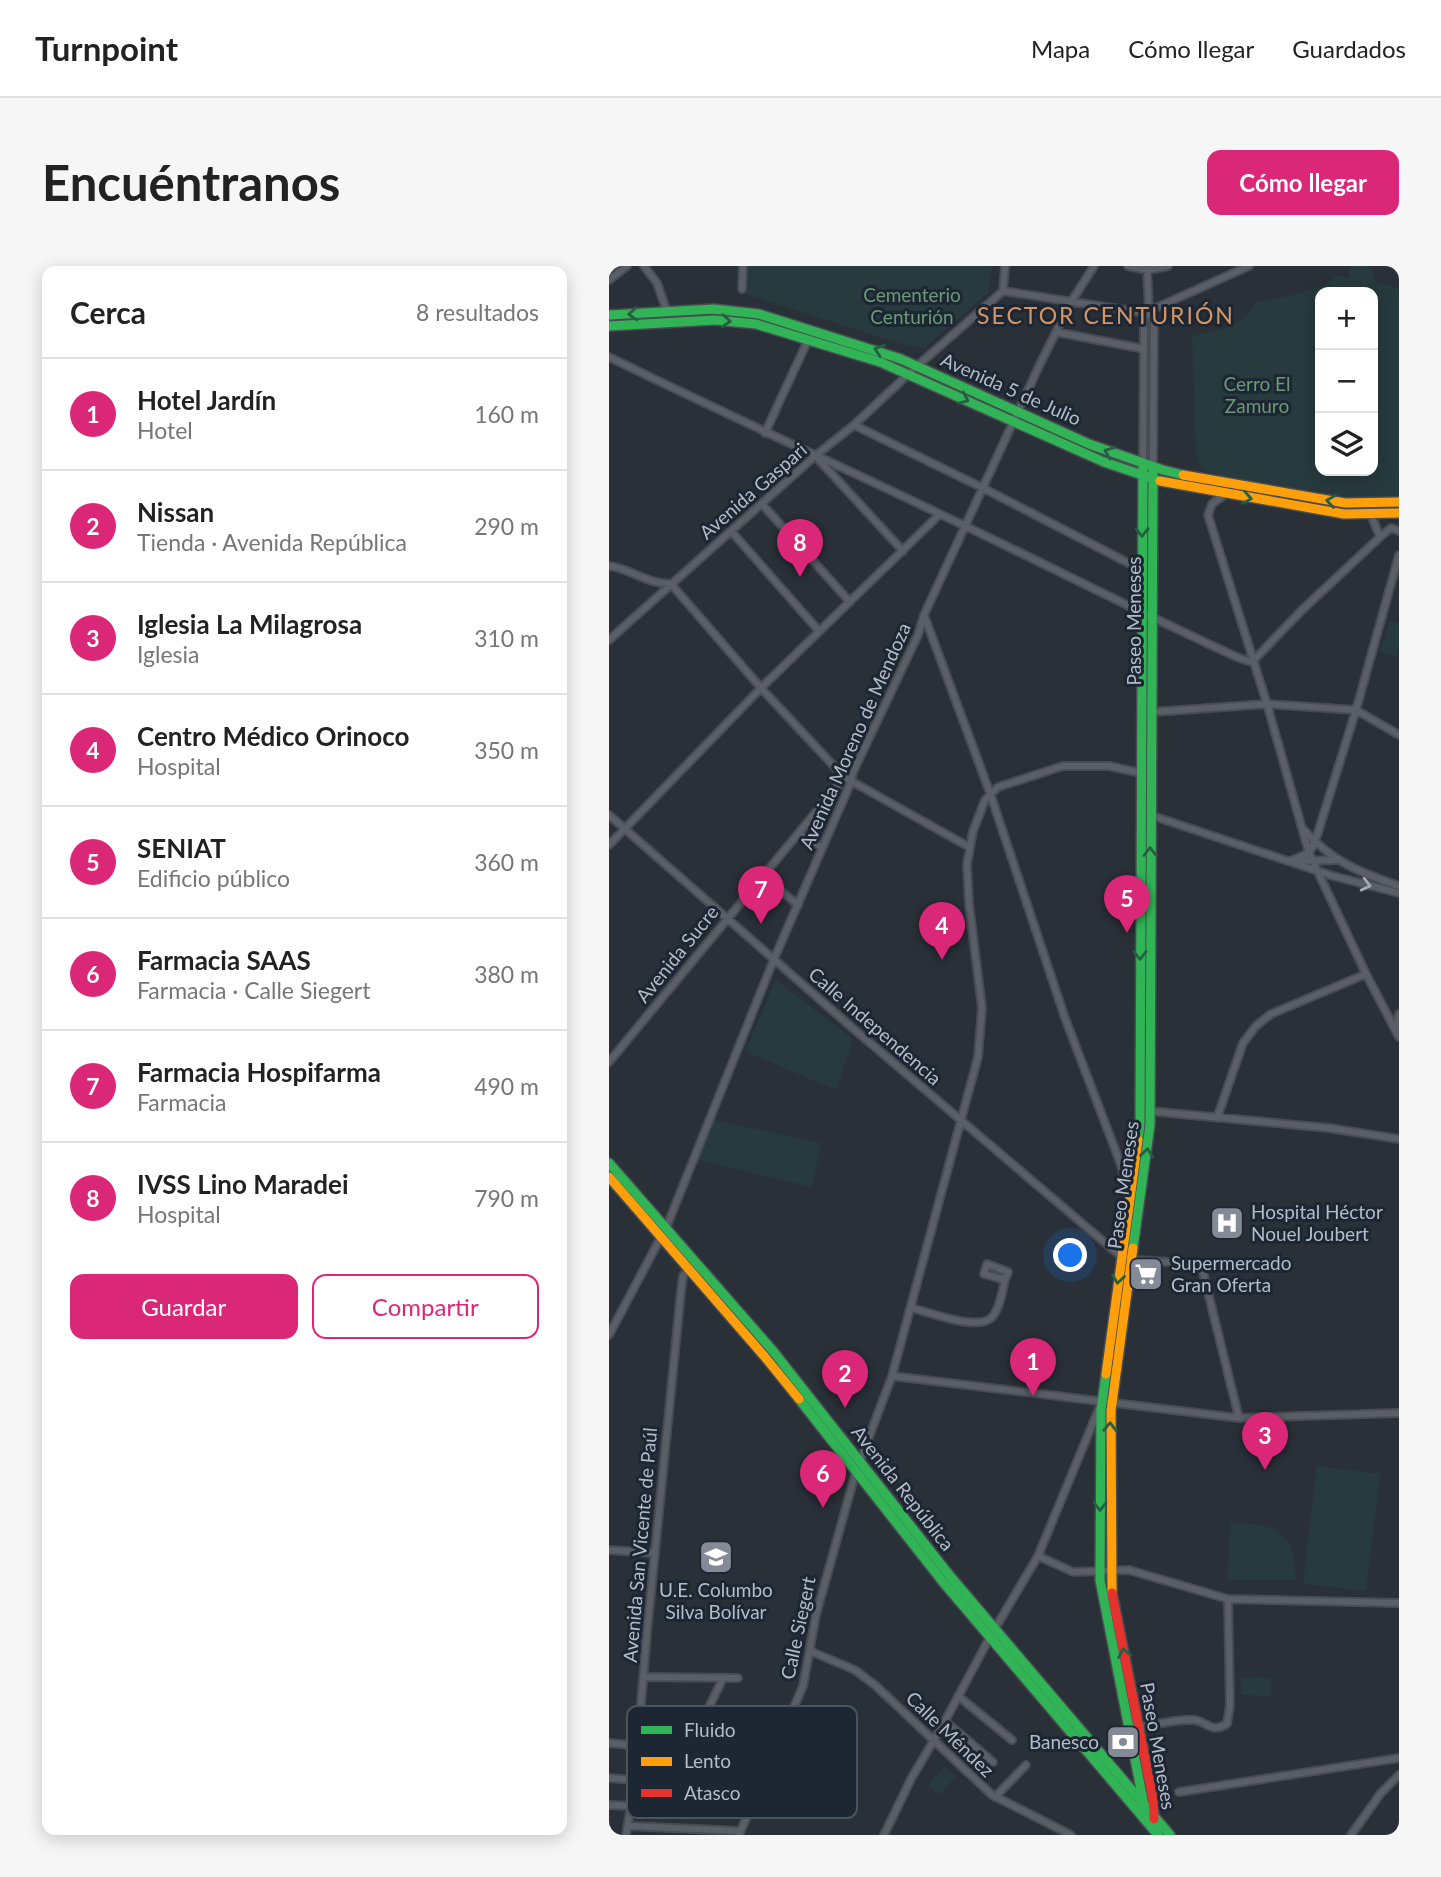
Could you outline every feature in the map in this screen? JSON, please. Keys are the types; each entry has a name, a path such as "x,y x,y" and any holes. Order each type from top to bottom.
{"street":[{"path":"609,280 627,266"},
{"path":"644,266 657,283 667,312"},
{"path":"742,289 743,266"},
{"path":"1005,266 1003,291 1138,312 1149,312 1249,266"},
{"name":"Avenida Moreno de Mendoza","path":"609,1335 664,1233 774,959 853,772 918,635 924,615 1056,332 1094,266"},
{"path":"1128,266 1168,266"},
{"path":"1226,266 1227,274"},
{"path":"1147,268 1149,312 1154,319 1153,467"},
{"name":"Avenida Gaspari","path":"609,640 1003,291"},
{"name":"Avenida 5 de Julio","path":"609,315 714,309 751,312 869,347 1099,448 1153,467 1210,481 1345,503 1399,502"},
{"path":"1143,464 1144,319 1149,312"},
{"name":"Avenida 5 de Julio","path":"609,326 731,321 756,324 866,357 1104,462 1148,477 1226,494 1327,511 1371,515 1399,513"},
{"path":"1056,332 1144,349"},
{"path":"765,433 808,340"},
{"path":"610,357 1151,618 1238,659 1252,662"},
{"path":"854,425 1142,570"},
{"path":"815,456 903,551"},
{"name":"Paseo Meneses","path":"1126,1257 1129,1199 1145,1110 1152,712 1148,477 1143,464"},
{"name":"Paseo Meneses","path":"1153,467 1148,477 1141,613 1145,1110 1148,1142 1126,1257 1107,1401 1100,1425 1105,1570 1102,1598 1144,1804 1155,1833"},
{"path":"1226,494 1217,498 1208,515 1267,704 1302,828 1317,870 1366,974 1397,1028 1399,1037"},
{"path":"762,504 850,602"},
{"path":"609,845 761,688 940,514"},
{"path":"1371,515 1380,537"},
{"path":"1252,662 1301,611 1380,537 1391,528 1399,531"},
{"path":"731,531 819,631"},
{"path":"1290,861 1310,853 1315,842 1356,710 1399,555"},
{"path":"609,566 654,582 671,584 761,688 844,777 969,847"},
{"path":"924,615 990,793 1065,1018 1121,1165 1129,1199"},
{"path":"1152,712 1267,704 1356,710 1399,735"},
{"path":"990,793 1010,782 1063,766 1109,766 1141,773"},
{"name":"Avenida Sucre","path":"609,1062 844,777 853,772"},
{"name":"Calle Siegert","path":"795,1706 803,1686 816,1615 856,1472 892,1376 912,1308 978,1057 982,1008 968,895 969,847 980,811 990,793"},
{"name":"Calle Independencia","path":"609,815 961,1121 1126,1257"},
{"path":"1150,815 1333,876 1399,893"},
{"path":"1302,828 1311,832 1320,824"},
{"path":"1302,828 1336,860 1399,886"},
{"path":"798,834 822,847"},
{"path":"1290,861 1336,860"},
{"path":"1333,876 1327,867 1336,860"},
{"path":"763,876 798,905"},
{"path":"1217,1118 1243,1043 1256,1026 1271,1014 1366,974"},
{"path":"1397,1028 1399,1014"},
{"path":"1145,1110 1329,1128 1399,1139"},
{"name":"Avenida República","path":"609,1163 664,1233 773,1351 992,1633 1170,1835"},
{"name":"Avenida República","path":"609,1177 664,1233"},
{"path":"1126,1257 1201,1265 1239,1418"},
{"name":"Avenida República","path":"692,1265 856,1472 1155,1833"},
{"name":"Avenida San Vicente de Paúl","path":"641,1706 681,1291 683,1278 692,1265"},
{"path":"912,1308 965,1322 986,1321 993,1317 1005,1280"},
{"path":"892,1376 1239,1418 1399,1413"},
{"path":"884,1835 911,1779 1038,1556 1107,1401"},
{"path":"609,1549 654,1553"},
{"path":"1038,1556 1073,1572 1129,1570 1228,1599 1399,1602"},
{"name":"Paseo Meneses","path":"1105,1570 1154,1804 1155,1833"},
{"path":"1139,1727 1194,1719 1207,1727 1219,1728 1227,1724 1230,1705 1228,1599"},
{"name":"Calle Méndez","path":"810,1651 864,1676 995,1797 1071,1835"},
{"path":"643,1677 738,1678"},
{"path":"710,1706 723,1678"},
{"path":"958,1696 1012,1740"},
{"path":"945,1721 993,1762"},
{"path":"609,1743 627,1745"},
{"path":"1179,1792 1397,1760"},
{"path":"995,1797 1026,1765"},
{"path":"1351,1835 1381,1793 1399,1775"},
{"path":"609,1778 627,1779"},
{"path":"609,1805 627,1806"},
{"name":"Avenida San Vicente de Paúl","path":"626,1835 629,1818"},
{"path":"628,1825 739,1833"}],"green space":[{"name":"Cementerio Centurión","path":"747,266 992,266 988,293 924,348 902,344 745,294"},
{"name":"Cerro El Zamuro","path":"1350,266 1371,266 1376,282 1399,289 1399,499 1351,501 1234,483 1218,474 1202,470 1196,453 1192,336 1236,323 1255,303 1315,288 1315,476 1378,476 1378,287 1318,287 1337,275 1348,278"},
{"path":"1390,621 1399,624 1399,648 1396,657 1380,652"},
{"path":"776,980 853,1039 836,1090 745,1051"},
{"path":"710,1119 821,1143 812,1187 694,1159"},
{"path":"1317,1466 1380,1474 1366,1591 1303,1584"},
{"path":"1231,1523 1260,1525 1280,1533 1292,1550 1295,1580 1227,1580"},
{"path":"1241,1677 1271,1678 1271,1696 1241,1695"},
{"path":"945,1766 956,1776 939,1795 928,1785"}],"traffic: fast":[{"path":"609,315 714,309 759,314 901,359 1089,444 1183,475"},
{"path":"609,326 715,320 756,324 880,362 1104,462 1160,481"},
{"path":"1138,1140 1143,464"},
{"path":"1133,1248 1150,1125 1153,467"},
{"path":"609,1163 773,1351 950,1576 1170,1835"},
{"path":"1106,1374 1101,1410 1100,1580 1144,1805"},
{"path":"799,1399 943,1582 1158,1835"}],"traffic: slow":[{"path":"1183,475 1345,503 1399,502"},
{"path":"1160,481 1344,514 1399,513"},
{"path":"1106,1374 1138,1140"},
{"path":"609,1177 799,1399"},
{"path":"1112,1593 1111,1411 1133,1248"}],"traffic: jam":[{"path":"1112,1593 1153,1799 1154,1819"}],"place":[{"name":"IVSS Lino Maradei","path":"800,577"},
{"name":"Farmacia Hospifarma","path":"761,924"},
{"name":"SENIAT","path":"1127,933"},
{"name":"Centro Médico Orinoco","path":"942,960"},
{"name":"Hospital Héctor Nouel Joubert","path":"1227,1223"},
{"name":"Supermercado Gran Oferta","path":"1146,1274"},
{"name":"Hotel Jardín","path":"1033,1396"},
{"name":"Nissan","path":"845,1408"},
{"name":"Iglesia La Milagrosa","path":"1265,1470"},
{"name":"Farmacia SAAS","path":"823,1508"},
{"name":"U.E. Columbo Silva Bolívar","path":"716,1557"},
{"name":"Banesco","path":"1123,1742"}],"district":[{"name":"SECTOR CENTURIÓN","path":"1106,316"}]}
